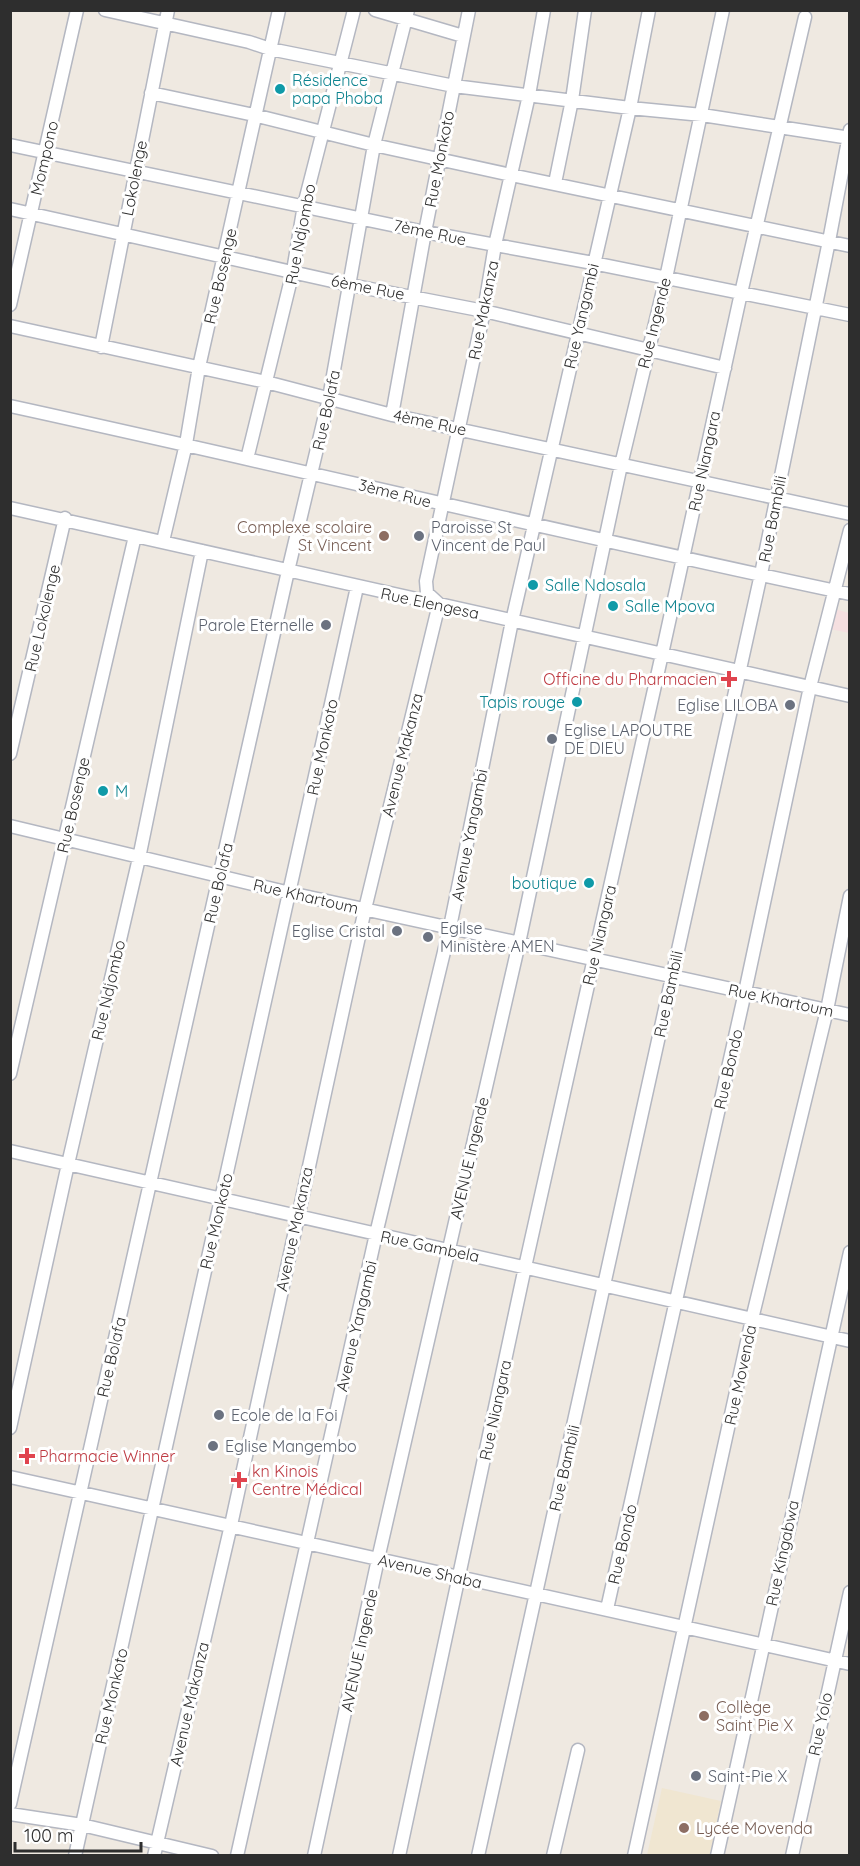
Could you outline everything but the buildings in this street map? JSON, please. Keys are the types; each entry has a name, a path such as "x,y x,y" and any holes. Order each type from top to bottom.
{"street":[{"name":"Mompono","path":"10,305 77,10"},
{"path":"105,10 164,25 249,42 270,49 454,86 849,135"},
{"name":"Lokolenge","path":"101,346 168,10"},
{"name":"Rue Bosenge","path":"163,541 186,444 199,367 254,115 279,10"},
{"name":"Rue Ndjombo","path":"247,459 293,271 304,205 354,10"},
{"path":"375,10 407,15 463,36"},
{"name":"Rue Monkoto","path":"392,415 469,10"},
{"name":"Rue Makanza","path":"439,604 427,593 426,581 484,311 495,245 529,95 544,10"},
{"path":"555,183 572,100 585,10"},
{"name":"Rue Yangambi","path":"512,621 630,108 649,10"},
{"name":"Rue Ingende","path":"585,636 621,465 702,115 723,10"},
{"name":"Rue Bolafa","path":"10,1804 16,1754 81,1493 288,571 313,473 350,285 359,217 374,145 407,15"},
{"name":"Rue Niangara","path":"399,1856 525,1267 663,654 778,127 805,16"},
{"path":"151,93 323,131 374,145 849,246"},
{"name":"Rue Bambili","path":"478,1856 761,574 849,135"},
{"name":"7ème Rue","path":"10,144 425,232 593,263 849,315"},
{"name":"6ème Rue","path":"10,209 350,285 484,311 725,368"},
{"name":"4ème Rue","path":"10,326 266,382 392,415 849,514"},
{"name":"3ème Rue","path":"10,406 313,473 443,505 849,594"},
{"name":"Rue Elengesa","path":"10,508 65,518 357,587 849,696"},
{"name":"Rue Lokolenge","path":"10,754 65,518"},
{"name":"Rue Bondo","path":"607,1610 745,992 810,687 849,530"},
{"name":"Rue Bosenge","path":"10,1074 135,536"},
{"name":"Rue Ndjombo","path":"10,1428 139,858 202,551"},
{"name":"Rue Monkoto","path":"75,1856 357,587"},
{"name":"Avenue Makanza","path":"155,1849 231,1525 365,909 439,604"},
{"name":"Avenue Yangambi","path":"237,1856 376,1234 450,927 512,621"},
{"name":"AVENUE Ingende","path":"314,1856 378,1559 519,943 585,636"},
{"name":"Rue Khartoum","path":"10,826 220,877 849,1015"},
{"name":"Rue Movenda","path":"634,1856 752,1319 826,1010 849,896"},
{"name":"Rue Gambela","path":"10,1151 849,1341"},
{"name":"Rue Kingabwa","path":"717,1856 849,1252"},
{"name":"Avenue Shaba","path":"10,1477 849,1664"},
{"name":"Rue Yolo","path":"792,1856 849,1592"},
{"path":"553,1856 578,1750"},
{"path":"10,1814 82,1826 155,1849 212,1856"}],"shaded area":[{"path":"835,609 849,613 849,633 830,629"},
{"name":"Lycée Movenda","path":"662,1788 721,1801 710,1855 647,1855"}],"place":[{"name":"Résidence papa Phoba","path":"280,89"},
{"name":"Complexe scolaire St Vincent","path":"384,536"},
{"name":"Paroisse St Vincent de Paul","path":"419,536"},
{"name":"Salle Ndosala","path":"533,585"},
{"name":"Salle Mpova","path":"613,606"},
{"name":"Parole Eternelle","path":"326,625"},
{"name":"Officine du Pharmacien","path":"729,679"},
{"name":"Tapis rouge","path":"577,702"},
{"name":"Eglise LILOBA","path":"790,705"},
{"name":"Eglise LAPOUTRE DE DIEU","path":"552,739"},
{"name":"M","path":"103,791"},
{"name":"boutique","path":"589,883"},
{"name":"Eglise Cristal","path":"397,931"},
{"name":"Egilse Ministère AMEN","path":"428,937"},
{"name":"Ecole de la Foi","path":"219,1415"},
{"name":"Eglise Mangembo","path":"213,1446"},
{"name":"Pharmacie Winner","path":"27,1456"},
{"name":"kn Kinois Centre Médical","path":"239,1480"},
{"name":"Collège Saint Pie X","path":"704,1716"},
{"name":"Saint-Pie X","path":"696,1776"},
{"name":"Lycée Movenda","path":"684,1828"}]}
